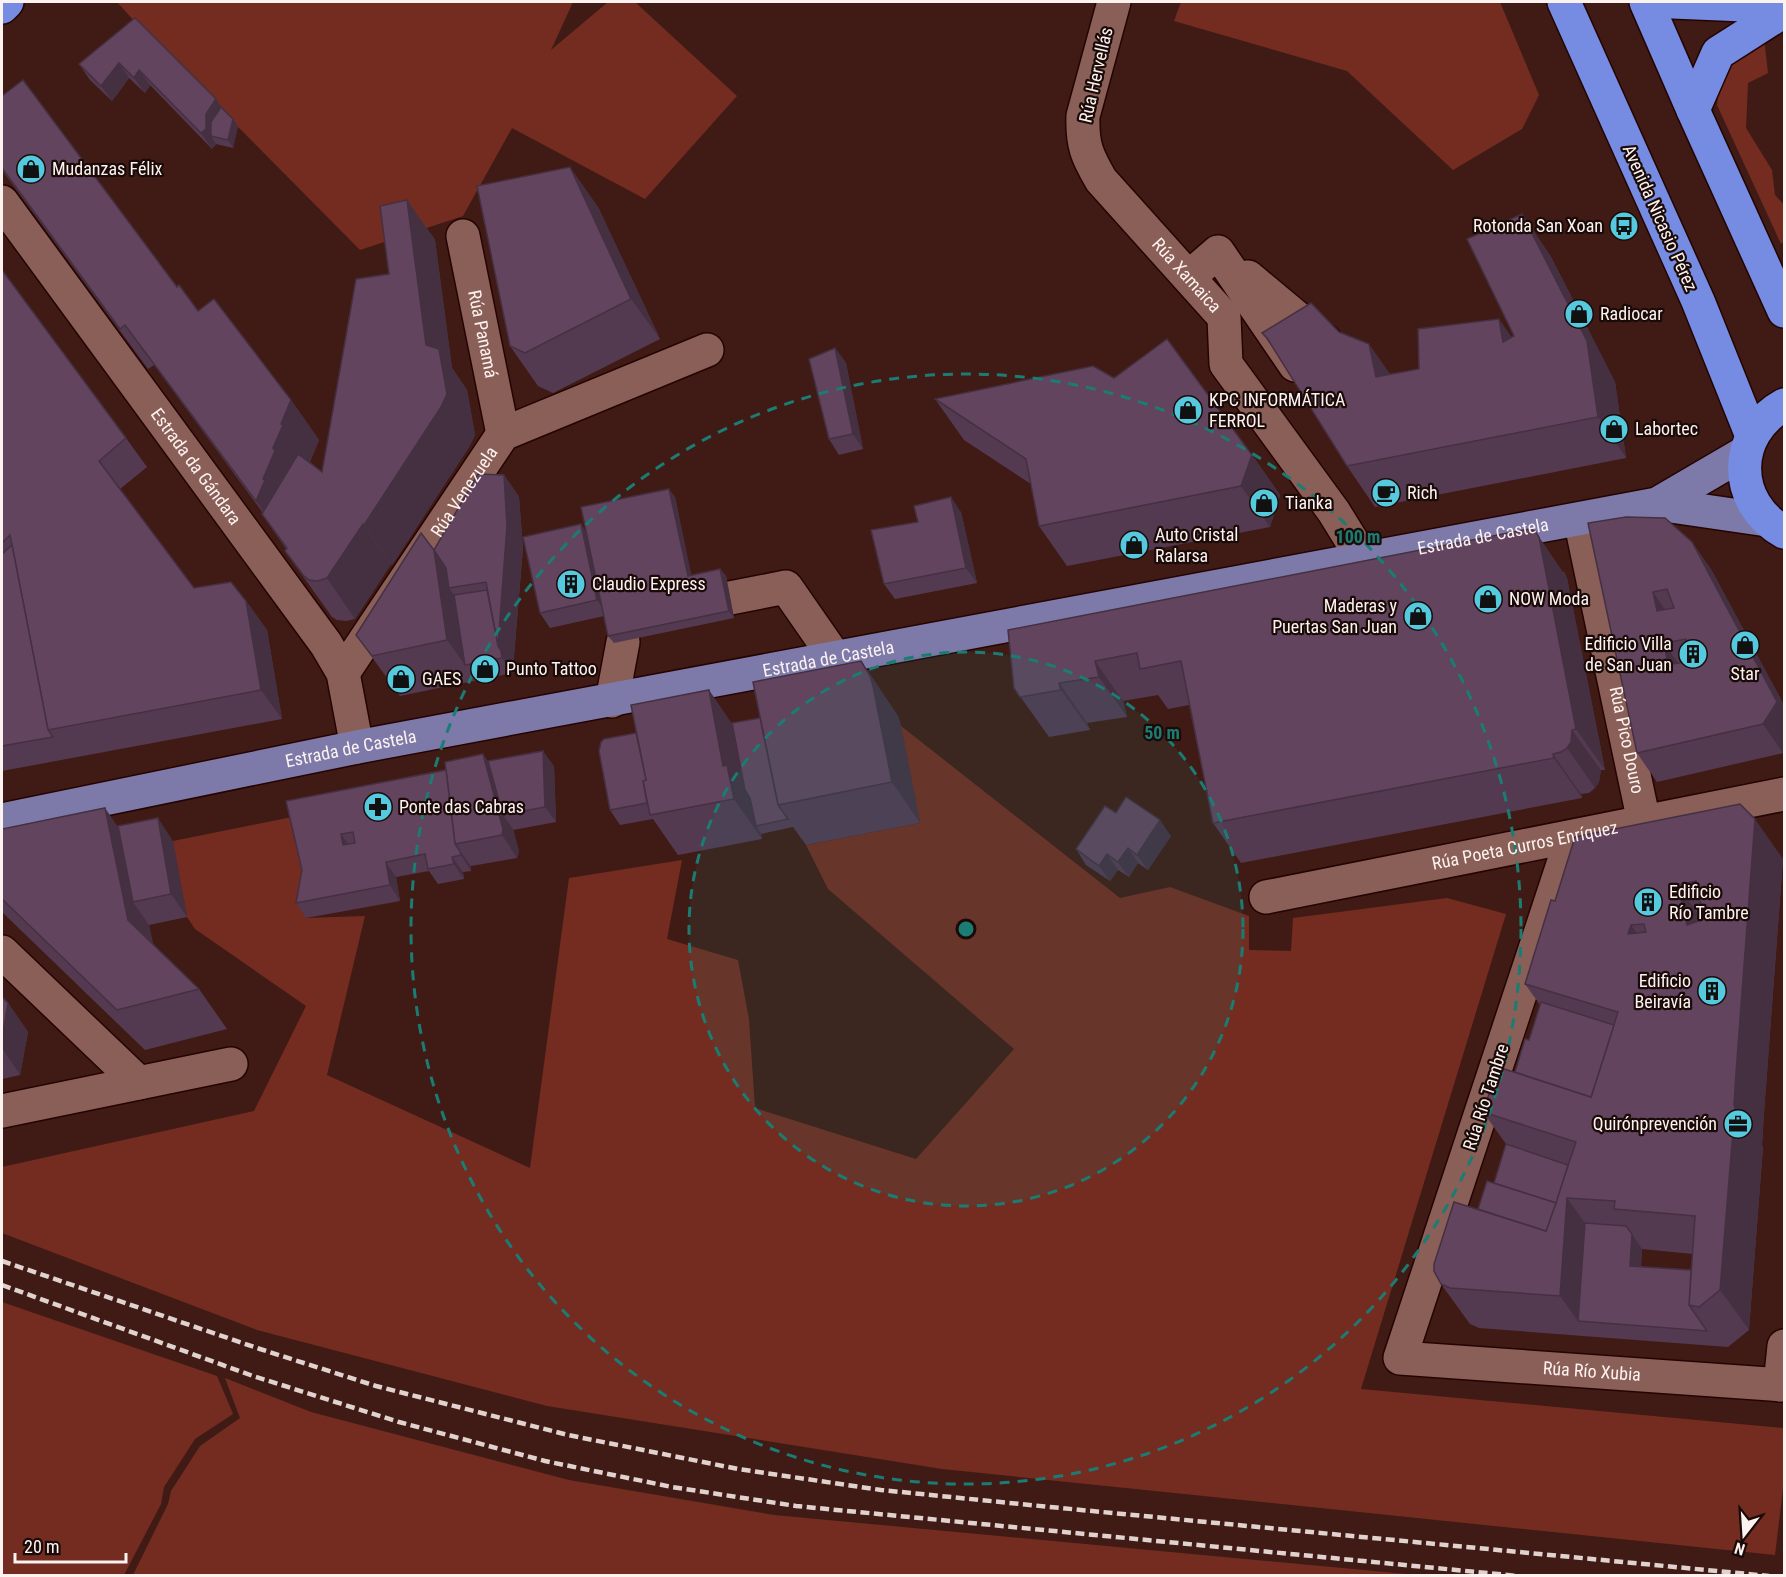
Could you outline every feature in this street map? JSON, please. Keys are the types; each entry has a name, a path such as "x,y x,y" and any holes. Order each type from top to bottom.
{"highway":[{"path":"2,7 8,2"},
{"name":"Avenida Nicasio Pérez","path":"1564,2 1698,301 1749,444"},
{"path":"1646,2 1785,311"},
{"path":"1673,2 1744,5 1785,11"},
{"path":"1693,110 1718,53 1785,11"},
{"path":"1776,526 1755,506 1747,489 1744,471 1749,444 1765,418 1785,405"}],"main road":[{"path":"1657,504 1749,444"},
{"path":"1657,504 1776,526"},
{"name":"Estrada de Castela","path":"2,820 357,747 1657,504"}],"street":[{"name":"Rúa Hervellás","path":"1101,180 1087,156 1083,135 1083,116 1114,2"},
{"name":"Rúa Xamaica","path":"1101,180 1224,317 1226,364 1334,512 1363,559"},
{"name":"Estrada da Gándara","path":"2,202 326,644 343,673 357,747"},
{"name":"Rúa Panamá","path":"463,236 503,434"},
{"path":"1189,277 1218,252"},
{"path":"1218,252 1332,347"},
{"path":"1218,252 1298,368"},
{"name":"Rúa Venezuela","path":"343,673 503,434 707,350"},
{"name":"Rúa Pico Douro","path":"1580,519 1644,822"},
{"path":"730,598 786,587 836,659"},
{"path":"612,701 623,642"},
{"name":"Rúa Poeta Curros Enríquez","path":"1266,897 1785,794"},
{"name":"Rúa Río Tambre","path":"1400,1358 1572,837"},
{"path":"2,952 139,1083"},
{"path":"2,1111 231,1064"},
{"path":"1782,1385 1785,1346"},
{"name":"Rúa Río Xubia","path":"1400,1358 1782,1385"}],"shaded area":[{"path":"117,2 573,2 551,50 608,2 635,2 737,96 645,199 512,128 463,216 360,250"},
{"path":"1181,2 1500,2 1539,95 1522,129 1453,170 1347,71 1174,21"},
{"path":"1764,38 1768,73 1748,83 1746,128 1772,170 1775,195 1784,205 1784,241 1781,244 1717,105 1720,81 1731,57"},
{"path":"901,726 1120,898 1170,887 1249,916 1249,950 1291,951 1293,918 1447,898 1506,914 1361,1389 1784,1428 1784,1480 1775,1555 942,1469 547,1406 257,1330 2,1233 2,1167 254,1111 306,1006 195,929 187,917 173,841 297,816 306,918 365,916 327,1075 530,1168 569,878 682,860 667,939 738,960 749,1019 755,1108 916,1159 1014,1049 828,889 806,845 920,823"},
{"path":"2,1302 217,1376 233,1414 195,1439 164,1487 161,1504 124,1575 2,1575"},
{"path":"225,1378 311,1412 569,1480 774,1515 1417,1575 133,1575 168,1504 171,1491 200,1446 240,1418"}],"building":[{"path":"135,18 216,99 206,114 206,129 201,133 139,70 134,78 119,63 101,86 79,64"},
{"path":"23,80 177,287 179,285 198,311 214,299 291,400 256,501 125,325 120,329 2,168 2,96"},
{"path":"221,107 233,119 228,140 211,136 211,122"},
{"path":"570,167 631,299 525,353 510,346 477,186"},
{"path":"407,200 426,345 439,349 447,394 441,407 327,578 318,581 309,580 285,551 287,548 262,514 298,454 322,472 356,279 389,274 380,206"},
{"path":"1522,214 1587,341 1598,417 1347,466 1262,333 1311,303 1339,332 1369,344 1376,377 1419,369 1418,329 1499,319 1503,342 1514,336 1467,239"},
{"path":"2,270 126,438 99,461 194,588 231,582 246,601 261,690 48,730 10,535 2,543"},
{"path":"1167,339 1252,455 1241,486 1039,526 1026,459 935,399 1093,366 1114,378"},
{"path":"835,348 853,434 829,439 809,359"},
{"path":"478,474 504,475 507,526 498,646 486,582 449,588 446,568 434,550"},
{"path":"669,489 688,576 720,569 729,611 608,636 581,507"},
{"path":"951,497 966,568 884,584 871,530 918,522 914,506"},
{"name":"Edificio Villa de San Juan","path":"1626,517 1665,518 1692,542 1777,702 1763,724 1637,753 1588,523","holes":["1667,589 1674,608 1657,611 1653,592","1686,639 1690,661 1668,665 1664,643"]},
{"name":"Claudio Express","path":"581,524 597,600 540,613 523,537"},
{"path":"1529,529 1535,531 1539,537 1576,729 1572,730 1571,742 1567,748 1553,754 1554,758 1213,823 1181,661 1140,669 1137,653 1095,661 1099,677 1059,683 1061,690 1020,697 1014,688 1008,630"},
{"path":"421,533 434,550 447,640 372,656 356,635"},
{"path":"12,545 48,730 53,737 2,746 2,554"},
{"path":"487,590 502,658 465,665 454,595"},
{"path":"861,661 873,686 892,782 778,805 753,682"},
{"path":"709,690 723,766 727,765 734,799 650,815 643,781 646,780 631,705"},
{"path":"760,718 778,805 788,819 756,826 750,798 745,790 732,723"},
{"path":"636,733 646,780 643,781 647,803 610,810 599,751 601,742 604,739"},
{"path":"543,751 545,807 503,815 488,761"},
{"path":"483,754 503,829 502,835 455,844 445,762"},
{"path":"446,770 455,844 461,855 452,857 454,864 428,869 425,854 386,862 390,885 296,903 302,870 286,801","holes":["353,832 355,843 343,845 341,834"]},
{"path":"1126,797 1160,820 1137,855 1128,848 1118,862 1107,854 1099,866 1076,849 1105,806 1116,813"},
{"path":"1740,804 1755,819 1720,1290 1699,1307 1689,1305 1695,1216 1614,1209 1615,1201 1567,1198 1560,1296 1450,1288 1441,1284 1434,1271 1434,1264 1454,1202 1546,1231 1576,1142 1483,1112 1498,1067 1591,1097 1618,1012 1525,984 1551,900 1555,901 1575,837","holes":["1696,881 1704,919 1687,925 1678,885","1644,924 1646,932 1628,934 1631,925"]},
{"path":"105,808 128,920 199,989 117,1010 2,899 2,829"},
{"path":"158,818 171,894 133,902 118,826"},
{"path":"2,997 8,1003 2,1038"},
{"path":"1541,1002 1614,1025 1591,1097 1515,1072 1525,1039 1529,1040"},
{"path":"1506,1144 1568,1165 1556,1203 1494,1183"},
{"path":"1487,1181 1556,1203 1546,1231 1478,1209"},
{"path":"1585,1223 1626,1226 1632,1234 1630,1266 1691,1270 1689,1305 1707,1331 1578,1321"}],"railway":[{"path":"2,1261 376,1386 568,1435 738,1469 881,1490 1769,1576"},
{"path":"2,1285 253,1376 399,1422 545,1461 672,1487 796,1506 1518,1576"}],"place":[{"name":"Mudanzas Félix","path":"31,169"},
{"name":"Rotonda San Xoan","path":"1624,226"},
{"name":"Radiocar","path":"1579,314"},
{"name":"KPC INFORMÁTICA FERROL","path":"1188,410"},
{"name":"Labortec","path":"1614,429"},
{"name":"Rich","path":"1386,493"},
{"name":"Tianka","path":"1264,503"},
{"name":"Auto Cristal Ralarsa","path":"1134,545"},
{"name":"Claudio Express","path":"571,584"},
{"name":"NOW Moda","path":"1488,599"},
{"name":"Maderas y Puertas San Juan","path":"1418,616"},
{"name":"Star","path":"1745,645"},
{"name":"Edificio Villa de San Juan","path":"1693,654"},
{"name":"Punto Tattoo","path":"485,669"},
{"name":"GAES","path":"401,679"},
{"name":"Ponte das Cabras","path":"378,807"},
{"name":"Edificio Río Tambre","path":"1648,902"},
{"name":"Edificio Beiravía","path":"1712,991"},
{"name":"Quirónprevención","path":"1738,1124"}]}
